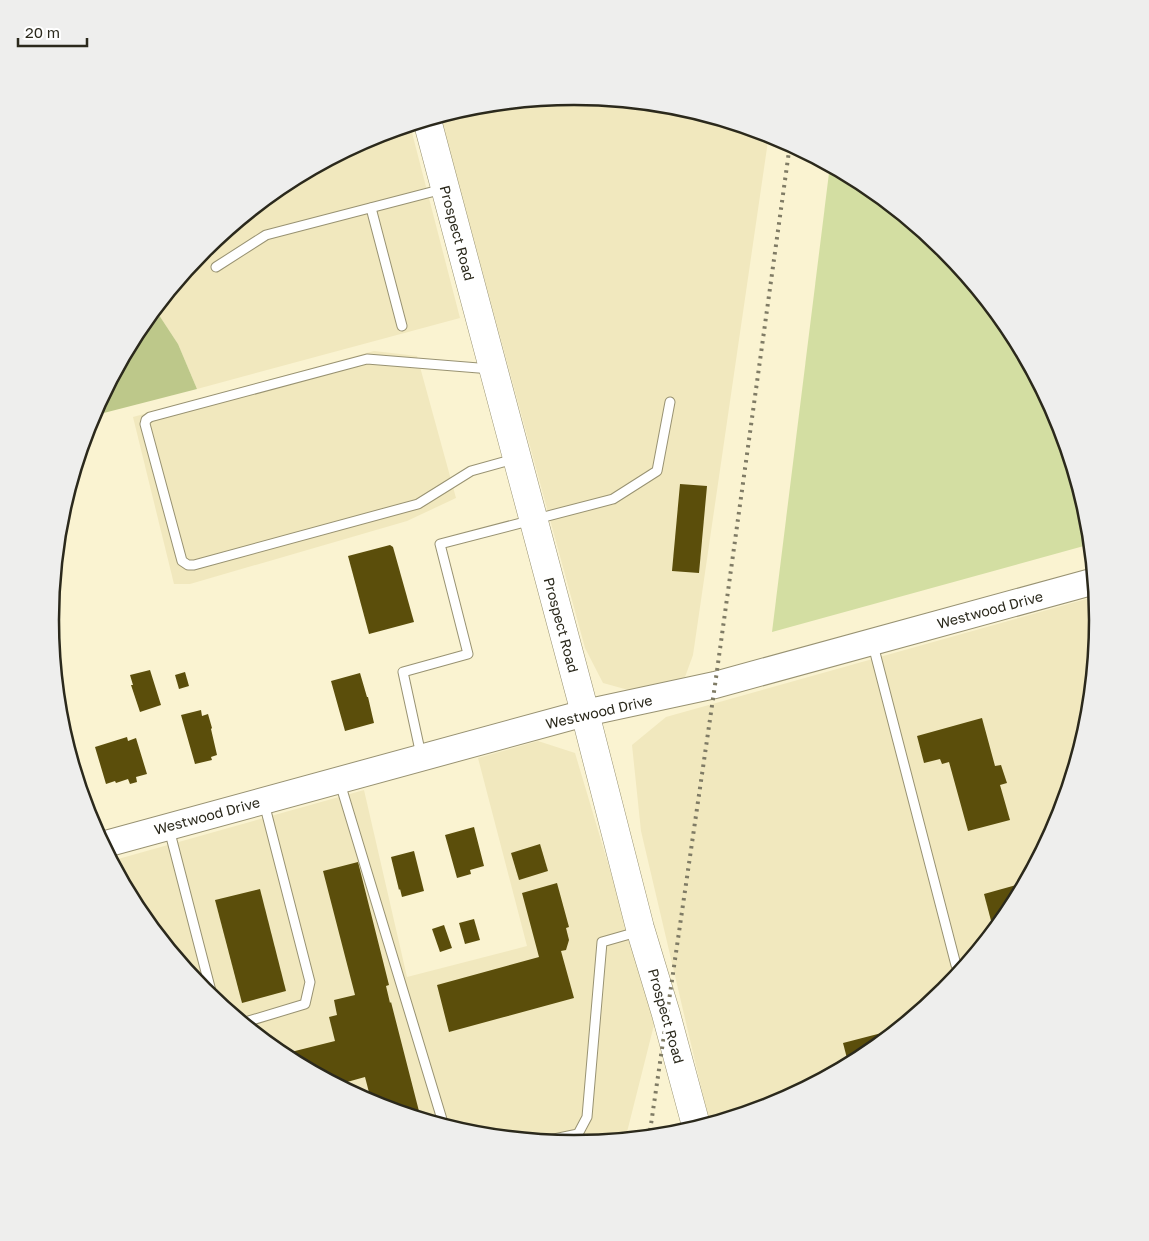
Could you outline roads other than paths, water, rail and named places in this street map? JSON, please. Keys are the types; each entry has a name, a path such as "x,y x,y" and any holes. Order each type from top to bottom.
{"main road":[{"name":"Prospect Road","path":"429,126 534,519 641,931 666,1014 694,1122"}],"street":[{"name":"Westwood Drive","path":"109,843 585,714 715,685 1089,583"}],"lane":[{"path":"216,268 266,235 446,188"},
{"path":"371,208 402,326"},
{"path":"494,369 367,359 150,417 146,420 145,424 182,561 188,565 194,565 418,504 471,471 517,459"},
{"path":"422,758 403,672 468,654 440,544 613,499 657,471 670,402"},
{"path":"872,642 956,965"},
{"path":"339,780 442,1119"},
{"path":"250,1021 304,1004 310,982 263,801"},
{"path":"168,827 208,983"},
{"path":"569,1136 578,1134 587,1117 602,942 641,931"}],"railway":[{"path":"650,1131 715,685 789,152"}]}
